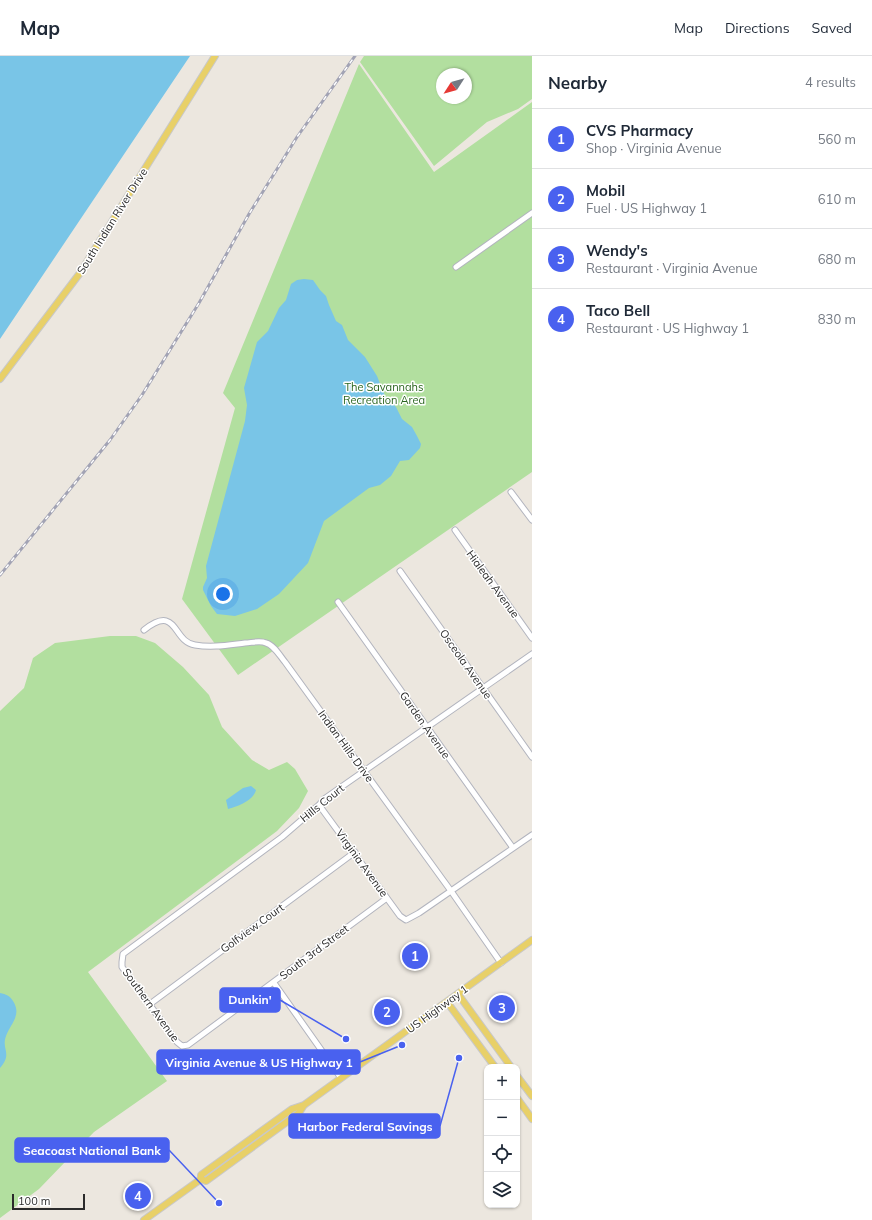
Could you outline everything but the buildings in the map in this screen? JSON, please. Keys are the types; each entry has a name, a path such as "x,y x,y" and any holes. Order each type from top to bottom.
{"main road":[{"name":"South Indian River Drive","path":"0,379 80,273 215,56"},
{"name":"US Highway 1","path":"146,1219 201,1180 201,1175 292,1109 304,1105 532,940"},
{"path":"458,994 509,1064"},
{"path":"447,1002 493,1064"},
{"path":"520,1080 532,1096"},
{"path":"518,1100 532,1119"}],"street":[{"path":"456,267 532,213"},
{"path":"511,492 532,520"},
{"name":"Hialeah Avenue","path":"455,530 532,638"},
{"name":"Osceola Avenue","path":"400,571 532,757"},
{"name":"Garden Avenue","path":"338,602 513,848"},
{"name":"Indian Hills Drive","path":"144,630 156,622 164,621 170,622 184,640 193,645 210,646 266,642 272,646 451,891 501,963"},
{"name":"Hills Court","path":"122,962 123,954 282,837 324,799 532,654"},
{"name":"Virginia Avenue","path":"319,805 355,852 400,916 406,920 451,891"},
{"path":"451,891 532,835"},
{"name":"Golfview Court","path":"150,1004 355,852"},
{"name":"South 3rd Street","path":"182,1046 188,1045 274,983 387,898"},
{"name":"Southern Avenue","path":"122,962 122,967 177,1042 182,1046"},
{"path":"274,983 342,1078"}],"green space":[{"path":"364,56 532,56 532,99 518,109 487,122 434,166 360,62"},
{"name":"The Savannahs Recreation Area","path":"359,64 434,172 532,102 532,472 238,675 182,599 235,408 223,393"},
{"path":"110,636 136,636 155,643 183,667 209,695 222,727 252,760 269,770 287,762 295,769 308,791 299,808 277,831 88,972 167,1081 94,1132 39,1189 0,1218 0,711 24,688 33,658 55,643"}],"water":[{"path":"0,56 190,56 0,339"},
{"path":"297,280 313,280 326,296 336,321 342,325 348,340 365,357 377,376 385,396 396,407 402,419 412,427 421,444 420,448 409,460 400,461 391,476 380,485 369,488 324,521 308,563 279,594 257,609 235,616 217,614 211,606 203,587 207,578 206,566 245,421 247,405 244,388 257,342 268,331 279,308 286,300 291,284"},
{"path":"251,786 256,790 255,794 249,800 236,807 228,809 226,800 243,788"},
{"path":"0,993 11,998 15,1006 16,1015 6,1036 6,1059 0,1068"}],"railway":[{"path":"0,575 110,440 142,395 199,303 249,214 297,137 355,56"}],"place":[{"name":"CVS Pharmacy","path":"415,956"},
{"name":"Wendy's","path":"502,1008"},
{"name":"Mobil","path":"387,1012"},
{"name":"Dunkin'","path":"346,1039"},
{"name":"Virginia Avenue & US Highway 1","path":"402,1045"},
{"name":"Harbor Federal Savings","path":"459,1058"},
{"name":"Taco Bell","path":"138,1196"},
{"name":"Seacoast National Bank","path":"219,1203"}]}
